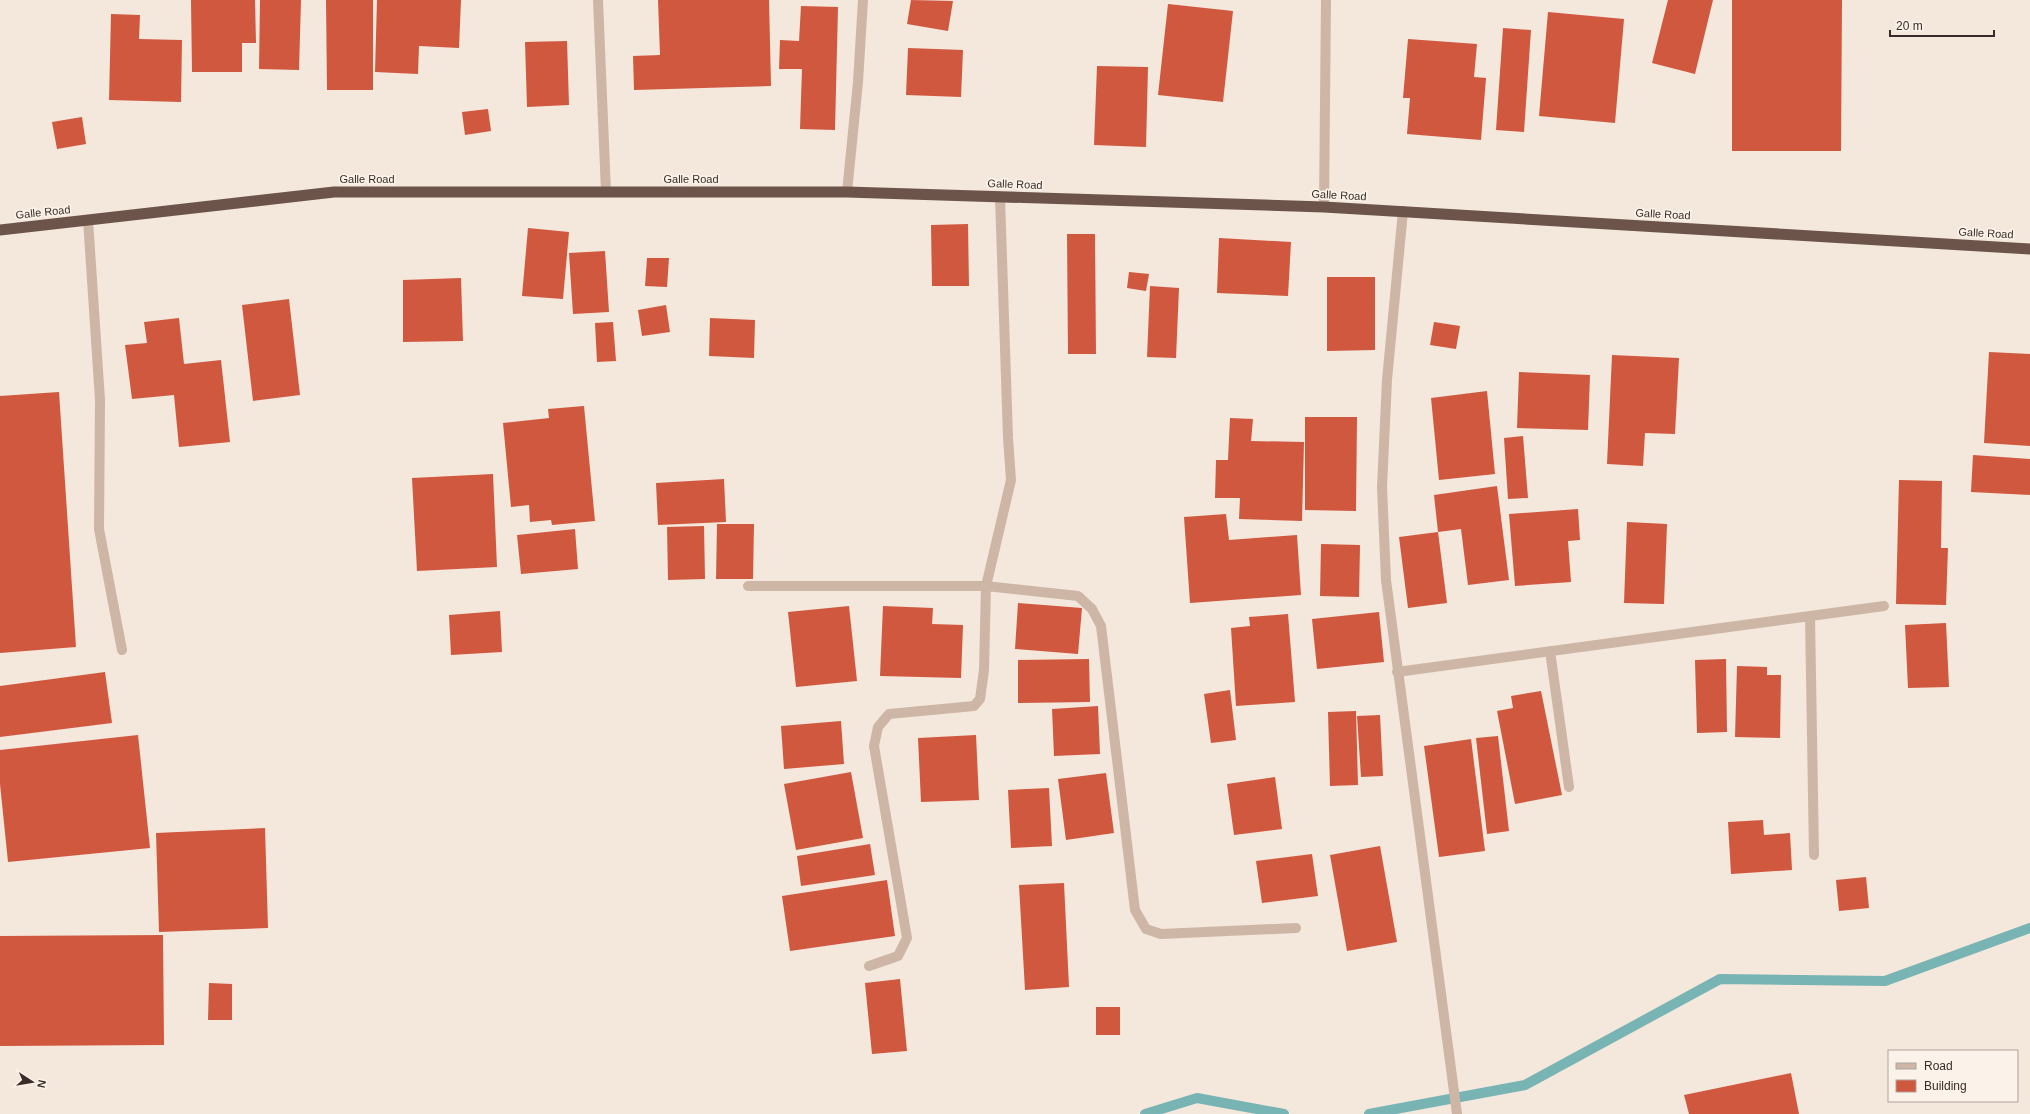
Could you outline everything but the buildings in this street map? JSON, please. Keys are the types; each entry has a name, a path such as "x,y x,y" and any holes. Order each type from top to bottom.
{"highway":[{"name":"Galle Road","path":"0,230 334,192 847,192 1324,207 2030,249"}],"street":[{"path":"598,0 606,192"},
{"path":"847,192 858,82 864,0"},
{"path":"1324,207 1326,0"},
{"path":"870,966 898,956 907,938 874,746 878,727 889,714 974,706 980,699 984,670 986,586 1011,480 1008,438 1000,197"},
{"path":"1403,211 1387,380 1382,487 1386,580 1397,672 1457,1114"},
{"path":"88,220 100,400 99,529 122,650"},
{"path":"748,586 986,586 1078,596 1092,609 1101,626 1135,910 1146,929 1161,934 1296,928"},
{"path":"1397,672 1884,606"},
{"path":"1810,616 1814,855"},
{"path":"1550,651 1569,787"}],"waterway":[{"path":"1369,1114 1525,1085 1720,979 1885,981 2030,928"},
{"path":"1145,1114 1197,1098 1284,1114"}]}
